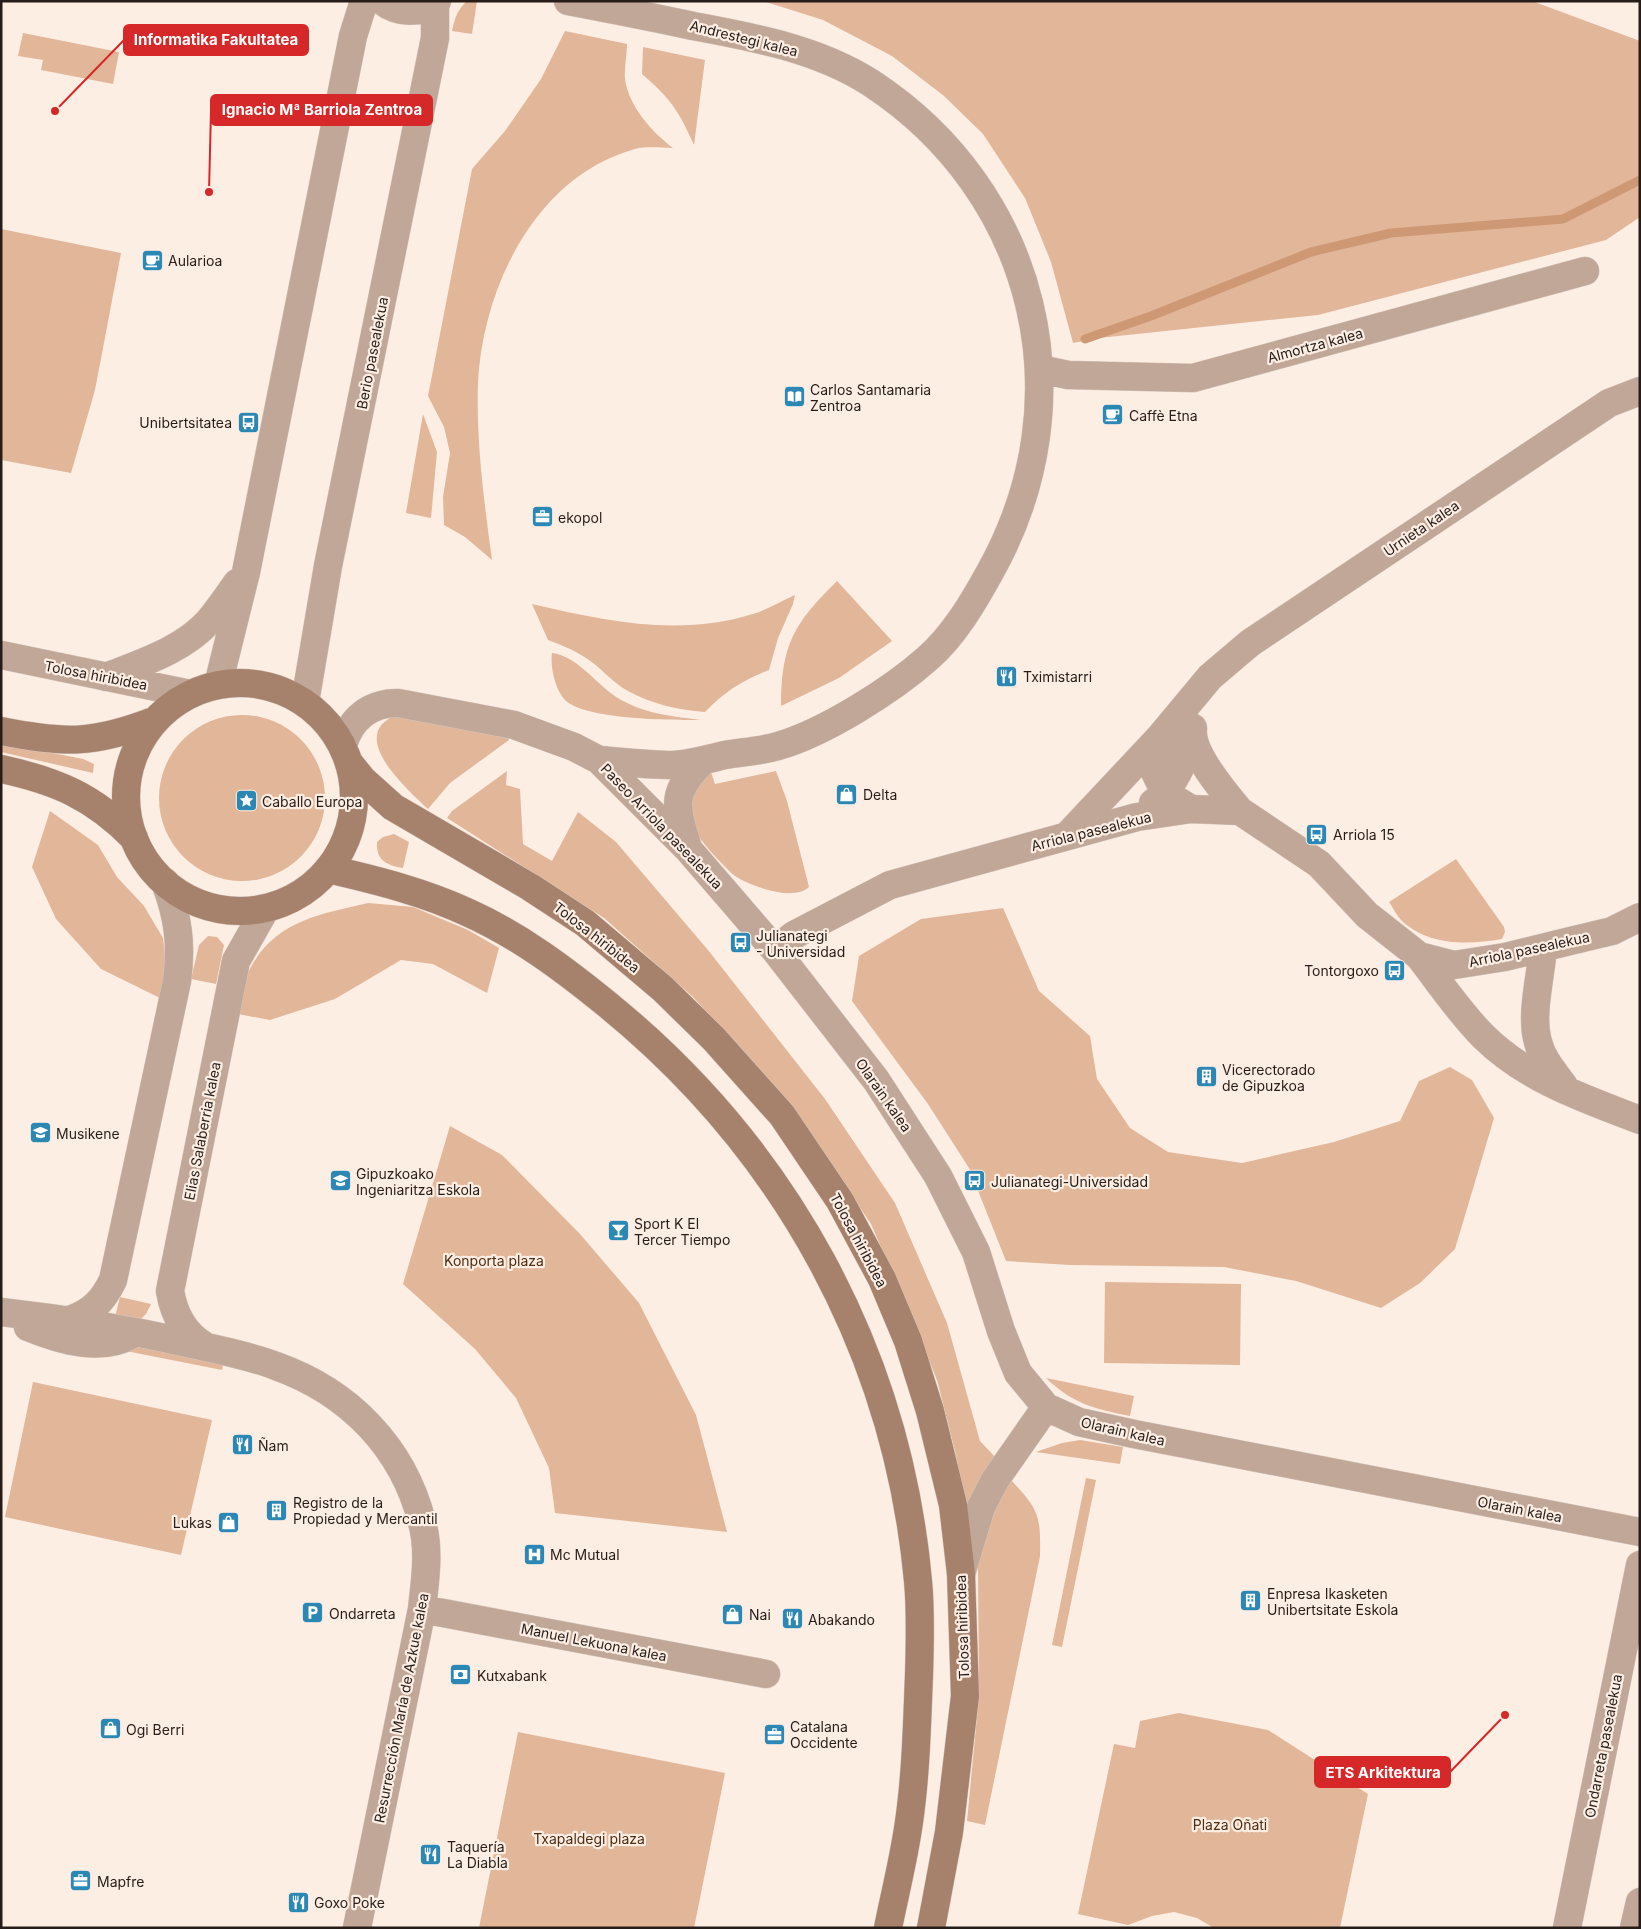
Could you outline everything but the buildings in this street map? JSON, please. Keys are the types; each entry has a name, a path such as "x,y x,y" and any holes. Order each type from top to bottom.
{"main road":[{"name":"Tolosa hiribidea","path":"156,720 190,694 218,685 248,682 278,688 305,702 326,721 346,754 378,794 409,818 530,887 585,923 663,989 714,1039 782,1115 840,1201 882,1280 908,1342 930,1412 953,1505 961,1574 965,1696 949,1832 931,1928"},
{"path":"1,731 53,741 79,740 114,734 156,720"},
{"path":"156,720 141,740 132,764 127,788 128,814 134,838 147,862 165,882 182,895 202,904 244,911 266,908 289,900 310,886 328,869 344,844 353,814 346,754"},
{"path":"1,769 46,780 85,798 103,809 134,838"},
{"path":"328,869 398,885 469,913 558,964 630,1023 682,1071 748,1145 802,1223 843,1304 869,1363 886,1412 909,1514 918,1580 920,1616 917,1741 908,1823 888,1928"}],"street":[{"path":"218,685 246,572 354,36 364,1"},
{"path":"382,1 398,10 411,11 423,9 436,2"},
{"name":"Andrestegi kalea","path":"568,1 728,32 789,47 831,63 868,82 908,110 946,146 977,188 1006,238 1036,328 1040,368 1040,406 1034,458 1023,502 1007,542 959,623 930,657 889,690 844,715 778,746 674,765 599,760"},
{"name":"Berio pasealekua","path":"305,702 328,566 435,38 436,2"},
{"name":"Almortza kalea","path":"1040,368 1068,375 1193,378 1586,271"},
{"name":"Urnieta kalea","path":"1067,836 1160,736 1210,677 1250,643 1587,417 1609,403 1640,391"},
{"path":"106,677 155,658 179,645 208,622 246,572"},
{"name":"Tolosa hiribidea","path":"1,655 190,694"},
{"path":"1137,817 1165,793 1181,768 1192,738 1194,714 1210,677"},
{"name":"Paseo Arriola pasealekua","path":"346,754 347,732 364,712 386,703 398,703 533,730 574,747 599,760 688,849 775,950"},
{"path":"1191,809 1165,793 1154,770 1160,736 1192,738"},
{"path":"1192,738 1219,786 1240,811"},
{"path":"688,849 677,814 679,791 693,770 704,760"},
{"name":"Arriola pasealekua","path":"775,950 794,935 890,885 1137,817 1191,809 1240,811 1319,864 1367,915 1419,956 1454,965 1506,957 1612,931 1640,918"},
{"path":"70,1320 84,1315 96,1306 113,1280 178,973 179,931 174,906 165,882"},
{"name":"Elias Salaberria kalea","path":"209,1348 198,1342 181,1325 173,1308 170,1291 236,961 266,908"},
{"path":"1543,948 1538,995 1537,1041 1544,1058 1569,1093"},
{"name":"Olarain kalea","path":"775,950 876,1080 938,1176 976,1252 1001,1331 1018,1373 1046,1407 1079,1422 1134,1434 1640,1532"},
{"path":"1419,956 1483,1036 1521,1066 1569,1093 1640,1120"},
{"path":"1,1316 50,1336 96,1344 119,1341 138,1332 152,1319 170,1291"},
{"name":"Resurrección María de Azkue kalea","path":"1,1312 70,1320 138,1332 276,1366 316,1383 359,1414 392,1451 409,1481 423,1523 426,1551 422,1609 357,1928"},
{"path":"961,1574 981,1507 995,1480 1046,1407"},
{"name":"Ondarreta pasealekua","path":"1567,1928 1640,1565"},
{"name":"Manuel Lekuona kalea","path":"422,1609 766,1674"},
{"path":"1634,1928 1640,1902"}],"green space":[{"path":"467,1 477,1 472,34 452,31 457,14"},
{"path":"763,1 1532,1 1640,41 1640,217 1606,240 1318,315 1099,338 1073,343 1051,262 1025,198 983,134 944,96 892,56 823,20"},
{"path":"565,31 627,44 625,79 631,99 650,127 673,148 649,147 635,149 600,163 569,183 543,210 521,240 504,274 491,309 482,346 478,382 479,449 492,560 465,537 444,525 443,497 450,453 444,427 428,396 472,169 505,131 541,79"},
{"path":"23,33 119,52 113,84 41,70 43,60 18,56"},
{"path":"643,47 705,60 694,145 673,106 660,90 642,74"},
{"path":"1,229 121,253 95,390 71,473 1,460"},
{"path":"423,414 437,452 431,518 406,513"},
{"path":"837,581 892,641 839,678 781,706 784,667 787,651 793,636 810,610"},
{"path":"795,595 778,638 769,670 734,687 705,712 685,710 656,703 623,688 584,657 569,648 548,640 532,604 614,621 642,624 698,625 753,614"},
{"path":"552,653 561,655 577,664 612,694 633,706 655,713 701,720 630,718 591,712 575,707 561,696 558,690 553,671"},
{"path":"398,714 508,733 509,740 450,783 428,809 387,765 377,744 379,728"},
{"path":"242,715 274,721 301,739 319,766 325,798 319,830 301,857 274,875 242,881 210,875 183,857 165,830 159,798 165,766 183,739 210,721"},
{"path":"1,743 83,759 94,764 93,773 1,752"},
{"path":"507,771 506,785 520,789 523,844 552,861 578,812 616,842 708,950 825,1099 895,1203 947,1323 980,1441 997,1459 966,1510 956,1455 937,1380 916,1328 871,1224 792,1106 693,997 604,918 447,818 452,811"},
{"path":"776,771 787,801 809,887 793,893 783,893 761,888 735,876 703,843 689,818 690,791 711,772 715,784"},
{"path":"50,811 98,845 117,877 144,906 163,938 167,969 160,998 101,969 56,919 32,867"},
{"path":"394,834 409,842 403,868 383,861 378,853 377,842 383,837"},
{"path":"1456,859 1504,927 1505,932 1502,939 1463,943 1449,942 1424,935 1402,921 1389,902"},
{"path":"368,903 413,907 468,930 499,948 487,993 433,964 401,960 335,999 270,1020 238,1014 246,977 256,959 268,944 296,924 313,917"},
{"path":"1003,908 1039,991 1090,1036 1097,1079 1130,1128 1168,1152 1242,1163 1334,1142 1400,1121 1419,1081 1450,1067 1472,1080 1494,1118 1455,1249 1420,1283 1381,1308 1296,1281 1224,1267 1070,1265 1006,1261 969,1168 928,1104 852,1001 859,956 921,919"},
{"path":"208,936 217,937 224,945 216,984 191,979 199,945"},
{"name":"Konporta plaza","path":"450,1126 502,1155 580,1234 639,1303 696,1415 727,1532 555,1513 549,1468 516,1398 475,1349 403,1284"},
{"path":"1105,1282 1241,1284 1240,1365 1104,1363"},
{"path":"120,1297 151,1304 146,1314 138,1322 115,1317"},
{"path":"143,1342 224,1361 222,1370 126,1351"},
{"path":"1046,1378 1134,1396 1130,1416 1095,1408 1075,1400"},
{"path":"33,1382 212,1420 181,1555 5,1517"},
{"path":"1080,1440 1123,1447 1120,1464 1036,1452 1062,1443"},
{"path":"1009,1478 1036,1512 1040,1530 1040,1556 985,1825 967,1821 979,1696 978,1565 989,1515"},
{"path":"1086,1478 1096,1480 1062,1647 1052,1645"},
{"name":"Plaza Oñati","path":"1179,1713 1268,1730 1368,1794 1340,1928 1214,1928 1197,1918 1174,1912 1152,1916 1128,1925 1078,1914 1114,1744 1135,1748 1140,1721"},
{"name":"Txapaldegi plaza","path":"518,1732 725,1773 694,1928 479,1928"}],"waterway":[{"path":"1085,339 1151,316 1311,252 1391,233 1563,219 1640,180"}],"place":[{"name":"Informatika Fakultatea","path":"55,111"},
{"name":"Ignacio Mª Barriola Zentroa","path":"209,192"},
{"name":"Aularioa","path":"152,260"},
{"name":"Carlos Santamaria Zentroa","path":"794,397"},
{"name":"Caffè Etna","path":"1113,415"},
{"name":"Unibertsitatea","path":"248,422"},
{"name":"ekopol","path":"542,517"},
{"name":"Tximistarri","path":"1007,676"},
{"name":"Delta","path":"847,794"},
{"name":"Caballo Europa","path":"246,801"},
{"name":"Arriola 15","path":"1317,834"},
{"name":"Julianategi - Universidad","path":"740,943"},
{"name":"Tontorgoxo","path":"1395,970"},
{"name":"Vicerectorado de Gipuzkoa","path":"1206,1077"},
{"name":"Musikene","path":"40,1133"},
{"name":"Gipuzkoako Ingeniaritza Eskola","path":"340,1181"},
{"name":"Julianategi-Universidad","path":"975,1181"},
{"name":"Sport K El Tercer Tiempo","path":"618,1231"},
{"name":"Ñam","path":"242,1445"},
{"name":"Registro de la Propiedad y Mercantil","path":"277,1510"},
{"name":"Lukas","path":"228,1522"},
{"name":"Mc Mutual","path":"534,1554"},
{"name":"Enpresa Ikasketen Unibertsitate Eskola","path":"1251,1601"},
{"name":"Ondarreta","path":"313,1613"},
{"name":"Nai","path":"733,1614"},
{"name":"Abakando","path":"792,1619"},
{"name":"Kutxabank","path":"461,1675"},
{"name":"ETS Arkitektura","path":"1505,1715"},
{"name":"Ogi Berri","path":"110,1729"},
{"name":"Catalana Occidente","path":"774,1734"},
{"name":"Taquería La Diabla","path":"431,1854"},
{"name":"Mapfre","path":"81,1881"},
{"name":"Goxo Poke","path":"298,1902"}]}
